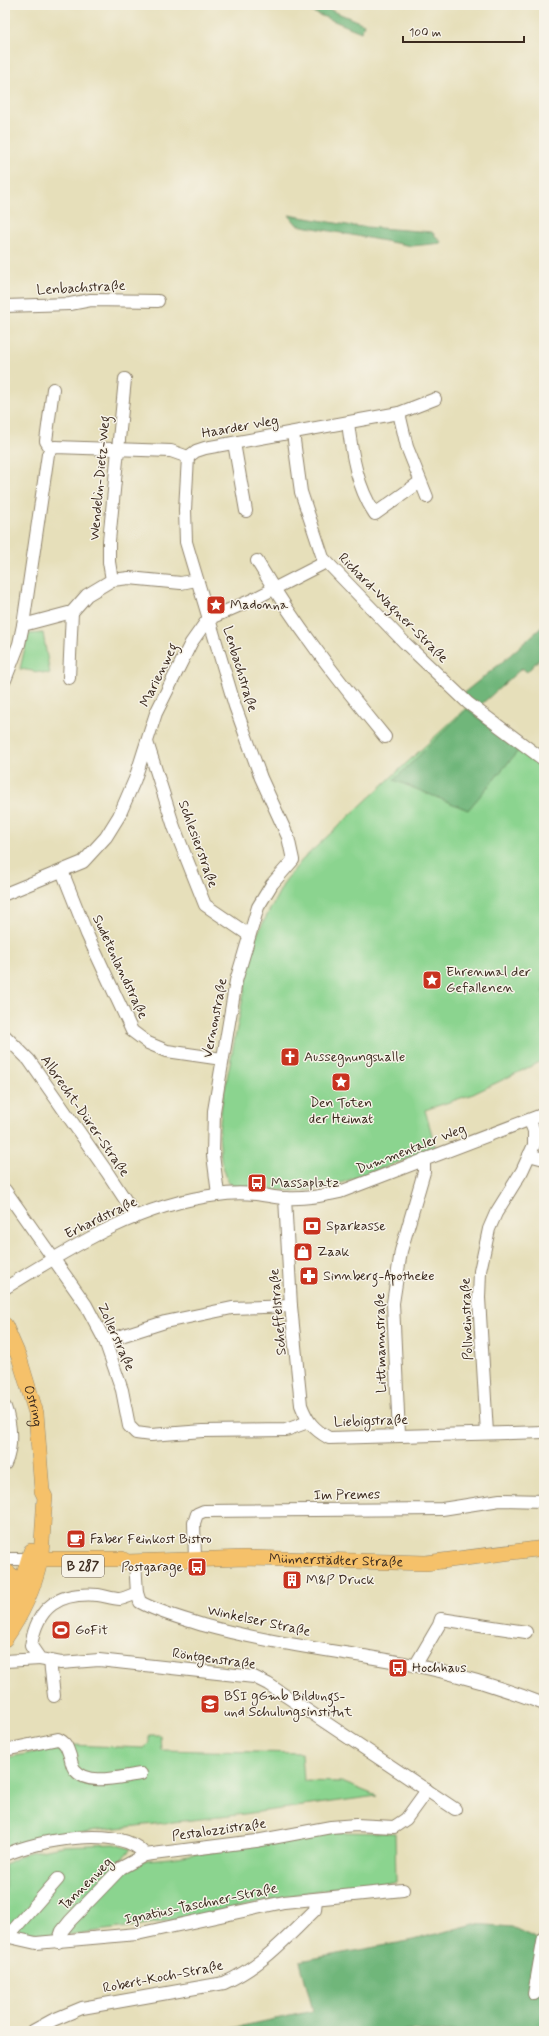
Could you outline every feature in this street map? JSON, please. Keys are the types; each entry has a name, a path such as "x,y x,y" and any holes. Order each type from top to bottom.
{"main road":[{"name":"Ostring","path":"5,1325 19,1357 36,1414 42,1491 45,1497 29,1595 5,1639"},
{"name":"Münnerstädter Straße","path":"34,1563 122,1559 131,1562 245,1558 426,1563 544,1548"},
{"name":"Ostring","path":"6,1618 34,1563"},
{"path":"5,1570 15,1578 16,1585 5,1610 6,1618"}],"street":[{"name":"Lenbachstraße","path":"5,306 70,304 91,300 158,301"},
{"name":"Wendelin-Dietz-Weg","path":"112,580 109,562 109,541 125,379"},
{"path":"51,449 46,441 52,389"},
{"name":"Haarder Weg","path":"188,457 196,451 234,443 348,424 399,413 434,399"},
{"path":"399,413 407,447 427,497"},
{"path":"348,424 352,458 366,498 375,514 420,482"},
{"name":"Richard-Wagner-Straße","path":"293,433 301,492 323,558 326,562 405,643 468,703 544,760"},
{"path":"234,443 246,511"},
{"path":"5,680 19,644 23,625 48,454 51,449 55,447 171,451 188,457"},
{"name":"Lenbachstraße","path":"188,457 185,510 186,542 234,706 261,778 288,838 293,860"},
{"path":"258,561 273,588 329,669 385,737"},
{"name":"Marienweg","path":"62,871 83,862 106,837 119,816 135,779 156,713 197,633 208,619 326,562"},
{"path":"23,625 72,612 87,595 112,580 129,578 171,583 196,580"},
{"path":"70,678 72,612"},
{"name":"Schlesierstraße","path":"148,742 174,827 205,905 249,935"},
{"name":"Vernonstraße","path":"218,1194 213,1155 214,1111 236,981 258,907 272,884 293,860"},
{"path":"5,894 62,871"},
{"name":"Sudetenlandstraße","path":"62,871 87,934 132,1031 148,1043 167,1051 222,1059"},
{"name":"Albrecht-Dürer-Straße","path":"5,1036 29,1060 107,1172 128,1204 134,1218"},
{"name":"Dummentaler Weg","path":"285,1198 309,1198 340,1192 424,1159 530,1121 544,1114"},
{"name":"Pollweinstraße","path":"487,1433 479,1298 480,1271 489,1229 496,1214 522,1171 534,1145 534,1131 530,1121"},
{"path":"529,1155 544,1159"},
{"name":"Littmannstraße","path":"399,1435 393,1303 401,1251 424,1172 424,1159"},
{"name":"Zollerstraße","path":"5,1190 86,1304 105,1341 122,1390 129,1426 136,1433 151,1435 203,1431 286,1430 308,1422"},
{"path":"218,1194 256,1194 285,1198"},
{"name":"Erhardstraße","path":"5,1288 54,1259 134,1218 162,1206 218,1194"},
{"name":"Scheffelstraße","path":"285,1198 292,1306 301,1405 308,1422"},
{"path":"105,1341 165,1322 232,1308 292,1306"},
{"path":"5,1407 10,1429 10,1445 5,1464"},
{"name":"Liebigstraße","path":"308,1422 316,1430 329,1438 544,1432"},
{"name":"Im Premes","path":"195,1560 194,1522 197,1514 204,1511 442,1509 494,1500 544,1501"},
{"path":"5,1559 34,1563"},
{"path":"54,1696 45,1660 32,1646 34,1631 45,1610 53,1602 64,1597 82,1594 119,1599 137,1593 131,1562"},
{"path":"5,1566 34,1563"},
{"name":"Winkelser Straße","path":"137,1593 140,1602 159,1612 219,1629 268,1640 415,1666 502,1687 544,1704"},
{"path":"415,1666 441,1619 526,1632"},
{"name":"Röntgenstraße","path":"5,1661 45,1660 61,1663 99,1660 254,1677 268,1684 456,1808"},
{"path":"5,1750 58,1739 67,1747 74,1770 84,1778 102,1779 141,1774"},
{"name":"Pestalozzistraße","path":"145,1855 256,1841 356,1825 394,1827 406,1819 427,1790"},
{"path":"5,1855 20,1848 78,1838 111,1838 132,1843 145,1855"},
{"name":"Tannenweg","path":"58,1942 62,1931 70,1921 122,1868 145,1855"},
{"path":"6,1936 58,1879"},
{"name":"Ignatius-Taschner-Straße","path":"6,1936 36,1943 137,1934 284,1902 403,1890"},
{"name":"Robert-Koch-Straße","path":"33,2031 64,2015 82,2008 224,1983 243,1974 260,1963 316,1910 316,1899"},
{"path":"544,1937 534,1994 544,1986"}],"green space":[{"path":"295,5 319,5 364,24 361,32"},
{"path":"289,215 353,226 432,232 442,243 412,246 297,225"},
{"path":"544,625 544,654 527,672 522,668 476,709 461,695 501,663"},
{"path":"43,633 50,674 20,669 28,634"},
{"path":"467,707 544,764 544,1060 473,1094 425,1110 436,1149 338,1184 313,1189 300,1191 234,1187 228,1182 221,1160 219,1132 222,1103 255,938 285,881 303,859"},
{"path":"467,709 519,750 468,810 394,780"},
{"path":"149,1735 160,1735 161,1750 302,1753 304,1781 342,1782 377,1796 229,1816 43,1836 5,1849 5,1758 72,1745 143,1748 149,1743"},
{"path":"333,1832 395,1833 396,1882 316,1891 184,1918 67,1935 67,1930 125,1870 146,1860 170,1858"},
{"path":"115,1844 131,1849 106,1875 52,1937 5,1930 5,1864 25,1853 62,1846"},
{"path":"474,1924 512,1927 537,1939 544,1954 544,2031 219,2031 313,2011 300,1961 413,1940"}],"place":[{"name":"Madonna","path":"216,605"},
{"name":"Ehrenmal der Gefallenen","path":"432,980"},
{"name":"Aussegnungshalle","path":"290,1057"},
{"name":"Den Toten der Heimat","path":"341,1082"},
{"name":"Massaplatz","path":"257,1183"},
{"name":"Sparkasse","path":"312,1226"},
{"name":"Zaak","path":"303,1252"},
{"name":"Sinnberg-Apotheke","path":"309,1276"},
{"name":"Faber Feinkost Bistro","path":"76,1539"},
{"name":"Postgarage","path":"197,1567"},
{"name":"M&P Druck","path":"292,1580"},
{"name":"GoFit","path":"61,1630"},
{"name":"Hochhaus","path":"398,1668"},
{"name":"BSI gGmb Bildungs- und Schulungsinstitut","path":"210,1704"}]}
